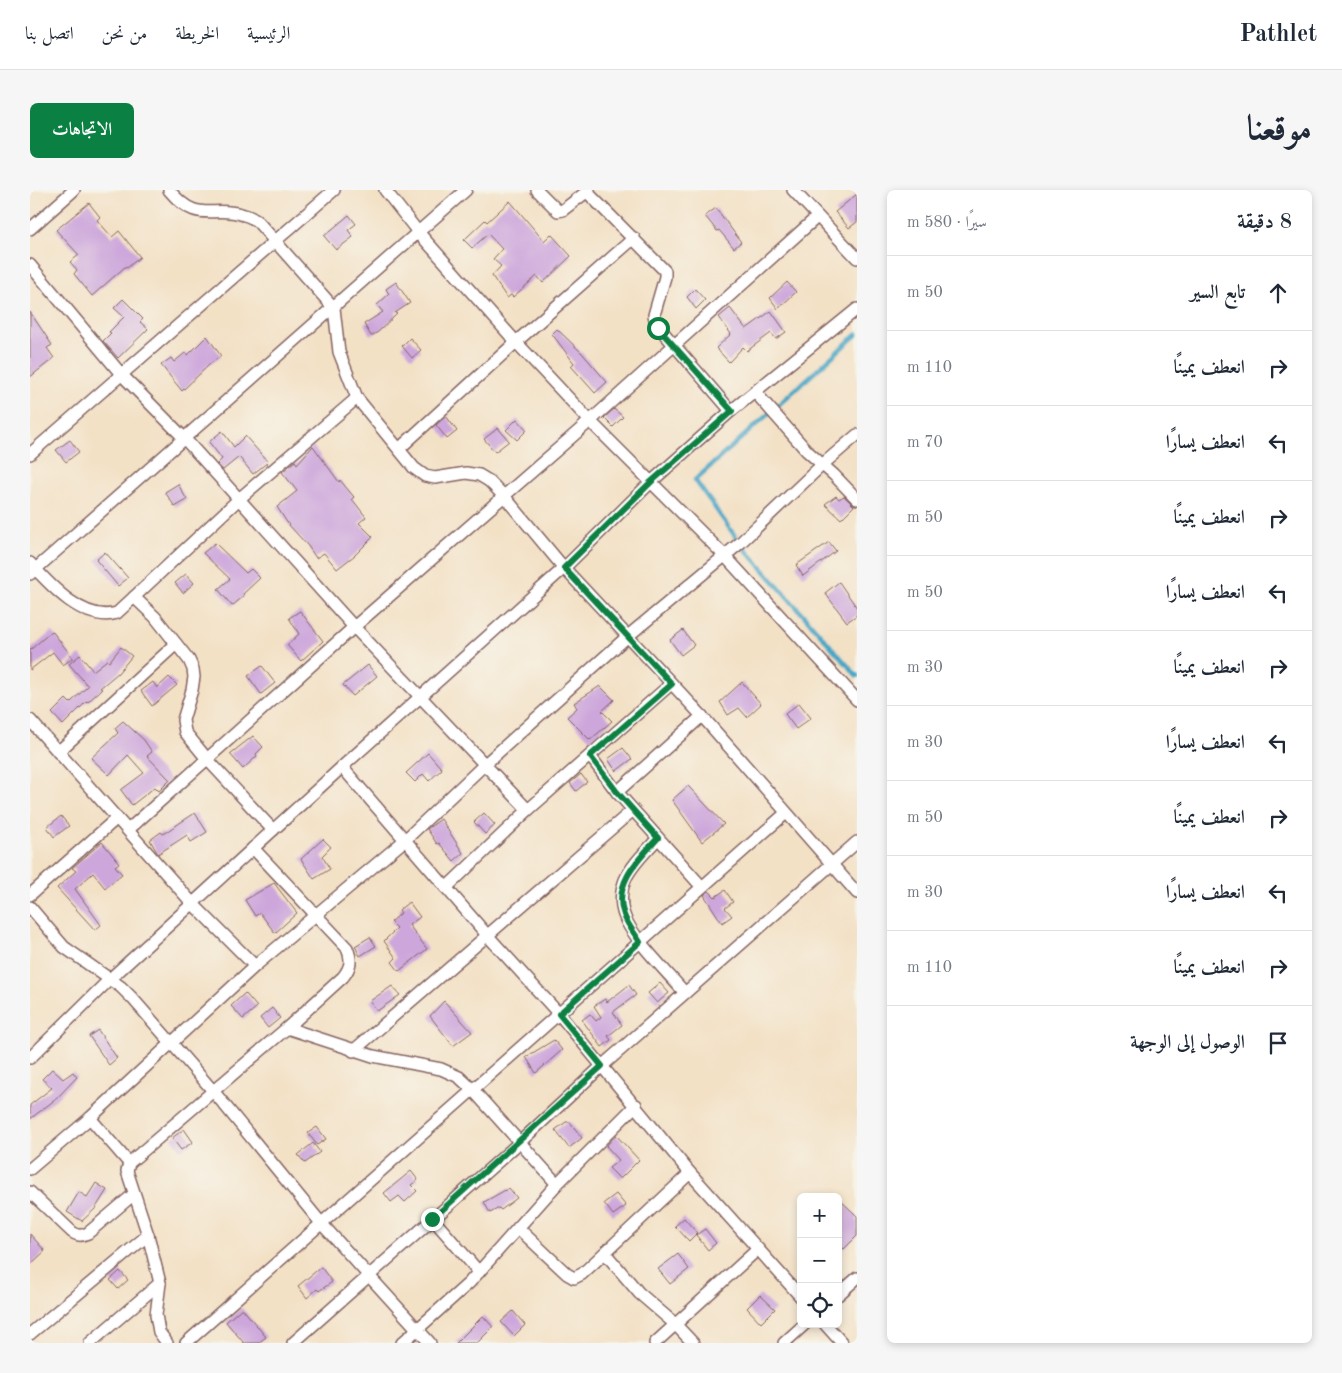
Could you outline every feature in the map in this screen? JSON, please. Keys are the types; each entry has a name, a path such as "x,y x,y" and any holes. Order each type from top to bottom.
{"street":[{"path":"30,229 74,190"},
{"path":"170,190 179,202 193,210 244,214 258,222 276,240 334,308 339,352 356,398 400,448 414,468 425,476 435,478 466,473 479,475 489,481 504,496 564,568 702,716 857,893"},
{"path":"30,454 334,190"},
{"path":"385,190 418,232 516,342 590,421 725,556 857,700"},
{"path":"356,398 239,499 117,612 108,616 78,607 32,569 334,308 466,190"},
{"path":"537,190 558,211 563,210 588,191 665,271 655,310 654,319 658,328 732,411"},
{"path":"793,190 857,258"},
{"path":"128,830 354,627 590,421 817,217"},
{"path":"400,448 634,238"},
{"path":"30,265 121,374 184,438 354,627 528,810"},
{"path":"30,1058 110,979 564,568 651,482 732,411 857,309"},
{"path":"755,392 807,451 857,499"},
{"path":"30,1169 90,1118 255,966 405,840 484,765 628,636 725,556 857,434"},
{"path":"134,597 155,617 189,660 194,677 183,720 185,732 207,759 273,830"},
{"path":"58,752 176,644"},
{"path":"446,888 528,810 672,684"},
{"path":"617,792 702,716"},
{"path":"30,720 193,904 255,966"},
{"path":"590,756 617,792 702,887"},
{"path":"342,767 487,935 559,1014 636,1105 690,1173 797,1293"},
{"path":"353,1050 633,810"},
{"path":"186,1343 786,813"},
{"path":"30,895 117,818"},
{"path":"658,838 632,867 625,881 622,893 622,906 624,916 640,942 685,993"},
{"path":"293,1343 520,1142 602,1066 857,842"},
{"path":"167,1343 160,1332 156,1315 160,1283 148,1235 127,1171 129,1163 287,1028 343,976 351,962 347,948 253,848"},
{"path":"30,907 64,947 121,987 133,999 214,1092 321,1223 430,1343"},
{"path":"287,1028 373,1056 441,1069 459,1077 474,1090 557,1184"},
{"path":"402,1343 479,1272 557,1184 636,1105"},
{"path":"90,1118 129,1163"},
{"path":"518,1228 567,1274 574,1278 582,1274 690,1173"},
{"path":"30,1192 72,1232 82,1236 134,1194"},
{"path":"432,1219 479,1272"},
{"path":"30,1334 148,1235"},
{"path":"654,1343 758,1249"},
{"path":"605,1253 639,1293 675,1324 693,1343"},
{"path":"842,1291 857,1278"},
{"path":"90,1343 160,1283"},
{"path":"784,1343 801,1328"},
{"path":"829,1328 842,1343"}],"building":[{"path":"857,194 857,222 849,228 835,212"},
{"path":"510,201 544,241 551,234 571,256 543,283 537,276 513,297 511,295 507,298 492,276 501,266 493,259 502,249 488,234 472,248 464,240 485,220 487,222"},
{"path":"89,203 100,217 97,220 112,237 119,231 140,257 127,268 126,266 92,296 74,274 77,270 70,262 79,255 56,230"},
{"path":"716,208 741,242 734,248 705,216"},
{"path":"349,215 356,224 348,230 353,237 336,250 324,236"},
{"path":"396,282 410,303 395,313 397,314 371,336 364,324 383,312 377,305 389,294 386,289"},
{"path":"787,282 796,292 778,309 770,298"},
{"path":"695,289 705,300 696,309 687,297"},
{"path":"123,299 143,319 140,322 148,329 118,358 103,341 124,317 114,308"},
{"path":"730,308 746,329 771,311 786,332 776,339 771,333 747,351 743,347 729,362 716,348 731,334 719,317"},
{"path":"30,312 52,345 47,348 54,358 30,377"},
{"path":"557,329 582,353 607,382 595,393 571,366 574,363 552,334"},
{"path":"207,336 221,356 182,391 161,365 171,358 174,362 185,353 188,355"},
{"path":"410,338 421,350 412,358 402,346"},
{"path":"614,409 623,417 613,427 604,418"},
{"path":"446,416 457,431 447,439 436,425"},
{"path":"517,419 527,430 517,440 506,430"},
{"path":"498,428 509,441 495,452 484,439"},
{"path":"222,431 234,447 245,436 268,462 253,474 239,457 223,470 217,464 222,459 209,442"},
{"path":"70,440 79,452 66,462 56,450"},
{"path":"313,446 339,482 340,480 354,497 352,499 366,517 359,523 373,537 337,569 324,553 316,558 288,524 277,507 297,491 282,472 295,461 297,464"},
{"path":"178,484 187,500 175,507 165,492"},
{"path":"836,496 839,499 844,496 854,506 841,519 825,504"},
{"path":"829,542 836,551 803,576 796,565"},
{"path":"215,543 246,573 251,569 260,578 232,606 218,589 230,579 203,553"},
{"path":"105,552 128,578 118,586 96,560"},
{"path":"186,574 194,583 183,593 175,583"},
{"path":"839,582 857,608 857,615 847,622 825,593"},
{"path":"300,611 323,641 301,661 287,645 299,634 289,618"},
{"path":"683,630 694,645 681,655 670,640"},
{"path":"52,631 73,658 63,665 53,652 30,670 30,650"},
{"path":"121,647 132,656 118,673 100,688 102,689 63,725 52,713 66,699 70,703 88,686 69,664 80,655 93,671 107,660 109,662"},
{"path":"368,665 377,676 353,696 343,685"},
{"path":"262,666 275,683 261,694 248,676"},
{"path":"169,677 177,685 152,706 141,691 153,682 157,688"},
{"path":"742,682 761,704 747,717 739,708 728,715 720,702"},
{"path":"600,686 614,700 602,711 612,721 590,740 567,717 577,708 574,703"},
{"path":"799,703 811,718 796,729 785,714"},
{"path":"123,721 144,740 152,752 147,756 170,780 159,791 155,787 132,805 121,790 144,773 128,755 109,775 91,758 118,733 115,728"},
{"path":"253,736 263,747 256,754 257,756 243,769 230,754"},
{"path":"623,748 632,759 616,771 608,759"},
{"path":"428,753 442,769 429,781 423,774 415,782 406,773"},
{"path":"581,774 587,782 576,791 570,783"},
{"path":"688,786 724,824 702,842 672,800"},
{"path":"195,813 207,832 191,842 187,835 158,854 150,840 161,832 163,834"},
{"path":"484,813 495,825 485,834 474,822"},
{"path":"61,816 69,826 54,837 47,827"},
{"path":"441,819 463,853 454,861 439,843 437,844 427,829"},
{"path":"323,839 331,847 322,856 330,869 314,879 301,859"},
{"path":"102,842 119,863 115,866 122,874 105,888 93,873 75,889 101,925 95,930 57,888 76,871 72,868"},
{"path":"274,883 297,913 275,933 260,913 255,916 245,900"},
{"path":"725,890 733,902 725,908 732,916 722,923 704,895 709,891 715,897"},
{"path":"409,902 420,917 409,925 427,949 399,971 392,962 396,958 384,941 397,928 391,922 401,913 399,910"},
{"path":"370,937 376,946 360,956 355,946"},
{"path":"660,983 669,993 657,1003 648,993"},
{"path":"629,985 636,995 613,1012 622,1025 608,1036 611,1040 602,1047 582,1020 590,1014 596,1021 601,1017 594,1006 605,999 607,1002"},
{"path":"392,986 400,995 377,1011 370,1001"},
{"path":"245,993 257,1007 243,1019 231,1006"},
{"path":"444,1001 472,1032 453,1046 430,1016"},
{"path":"272,1008 280,1018 268,1028 260,1018"},
{"path":"98,1030 117,1058 109,1065 89,1036"},
{"path":"554,1040 562,1050 536,1073 526,1057"},
{"path":"52,1069 63,1079 73,1072 77,1077 56,1099 30,1119 30,1105 52,1088 42,1079"},
{"path":"566,1122 570,1122 582,1138 569,1148 555,1130"},
{"path":"317,1127 326,1139 317,1145 308,1133"},
{"path":"184,1129 193,1142 181,1150 172,1138"},
{"path":"616,1135 639,1160 620,1179 609,1168 619,1160 606,1146"},
{"path":"313,1143 320,1152 305,1163 298,1155"},
{"path":"411,1171 418,1180 411,1185 417,1191 405,1202 399,1196 391,1202 384,1193"},
{"path":"96,1183 107,1190 95,1209 82,1221 67,1212 79,1192 87,1197"},
{"path":"509,1188 517,1198 501,1210 499,1208 490,1213 484,1202"},
{"path":"616,1194 626,1206 613,1215 604,1203"},
{"path":"842,1202 857,1216 857,1236 844,1249 842,1247"},
{"path":"684,1218 697,1233 689,1241 675,1226"},
{"path":"705,1229 716,1243 708,1250 696,1235"},
{"path":"30,1234 45,1251 30,1265"},
{"path":"678,1254 689,1269 670,1284 658,1269"},
{"path":"321,1267 332,1282 319,1291 317,1289 307,1298 298,1286"},
{"path":"120,1271 128,1280 118,1289 110,1280"},
{"path":"760,1295 775,1309 761,1323 747,1308"},
{"path":"242,1308 266,1337 258,1343 244,1343 226,1322"},
{"path":"513,1311 525,1325 514,1336 501,1322"},
{"path":"483,1316 493,1327 477,1343 456,1343"}],"waterway":[{"path":"857,334 695,480 740,543 857,676"}],"route":[{"path":"432,1219 520,1142 602,1066 559,1014 640,942 624,916 622,893 625,881 632,867 658,838 617,792 590,756 672,684 564,568 651,482 732,411 658,328"}]}
